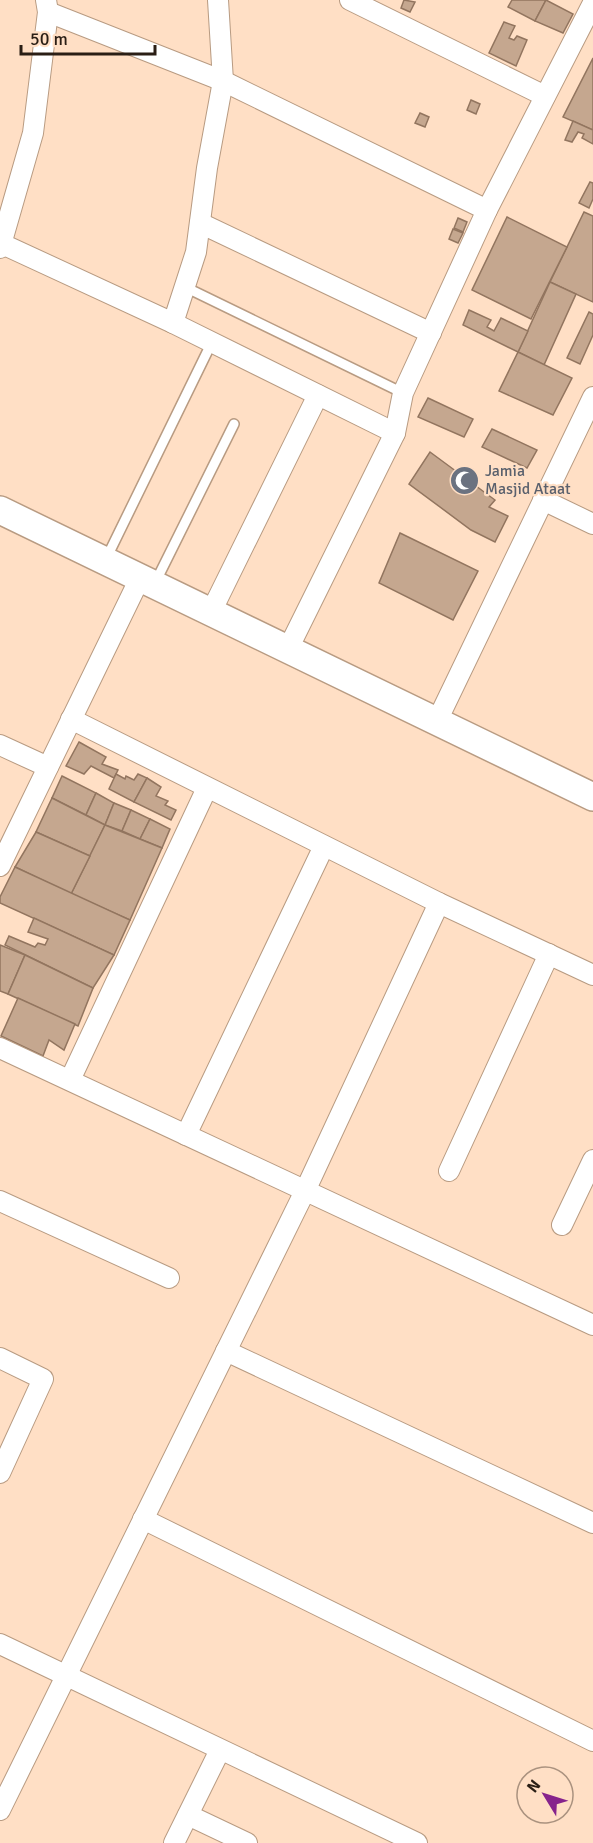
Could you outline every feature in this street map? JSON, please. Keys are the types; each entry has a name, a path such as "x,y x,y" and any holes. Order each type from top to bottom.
{"street":[{"path":"173,324 196,252 207,168 223,81 218,0"},
{"path":"350,0 545,96"},
{"path":"288,649 395,432 403,393 487,210 593,3"},
{"path":"395,432 212,342 0,245 33,133 47,6 223,81 487,210"},
{"path":"200,223 431,333"},
{"path":"211,612 318,395"},
{"path":"437,721 593,396"},
{"path":"543,500 593,524"},
{"path":"0,510 593,797"},
{"path":"0,866 71,719 147,582"},
{"path":"71,719 439,903 593,975"},
{"path":"0,745 48,767"},
{"path":"70,1080 207,788"},
{"path":"186,1135 324,846"},
{"path":"0,1810 305,1191 439,903"},
{"path":"449,1171 549,954"},
{"path":"0,1048 593,1325"},
{"path":"562,1225 593,1160"},
{"path":"0,1201 170,1278"},
{"path":"226,1351 593,1523"},
{"path":"0,1358 43,1378 5,1451 0,1473"},
{"path":"143,1519 593,1741"},
{"path":"0,1644 417,1843"},
{"path":"174,1843 220,1750"},
{"path":"188,1815 247,1843"}],"lane":[{"path":"185,287 403,393"},
{"path":"104,561 212,342"},
{"path":"147,582 234,424"}],"building":[{"path":"404,0 415,2 410,12 401,8"},
{"path":"512,0 546,0 535,21 508,7"},
{"path":"546,0 573,14 563,33 535,21"},
{"path":"504,22 515,26 509,38 514,40 517,36 527,40 516,66 489,53"},
{"path":"593,58 593,130 563,117"},
{"path":"471,100 480,104 476,114 467,110"},
{"path":"420,113 429,117 425,127 415,123"},
{"path":"573,121 593,130 593,144 582,138 584,134 578,132 572,142 565,140"},
{"path":"590,182 593,183 593,199 589,208 579,203"},
{"path":"584,212 593,216 593,302 550,282"},
{"path":"507,217 567,247 531,319 472,290"},
{"path":"458,218 467,222 463,232 454,228"},
{"path":"453,229 463,233 458,243 449,239"},
{"path":"550,282 576,294 544,365 518,352"},
{"path":"469,310 491,320 487,327 494,331 501,318 528,331 518,352 463,325"},
{"path":"589,312 593,314 593,335 580,364 567,358"},
{"path":"518,352 572,378 553,415 499,391"},
{"path":"428,398 473,419 464,437 418,417"},
{"path":"492,429 537,450 527,468 482,447"},
{"path":"430,452 495,500 489,507 508,516 495,542 471,530 409,484"},
{"path":"400,533 478,571 453,620 379,583"},
{"path":"79,742 106,757 102,764 118,770 114,778 91,766 84,774 66,766"},
{"path":"116,774 125,779 126,776 134,780 138,774 147,778 134,802 109,789"},
{"path":"62,776 96,793 86,815 52,798"},
{"path":"147,778 161,787 156,796 168,801 165,805 176,810 171,820 134,802"},
{"path":"96,793 114,803 105,825 86,815"},
{"path":"52,798 105,825 90,856 36,832"},
{"path":"114,803 131,810 122,831 105,825"},
{"path":"131,810 150,819 140,839 122,831"},
{"path":"150,819 170,829 162,848 140,839"},
{"path":"105,825 162,848 130,920 71,894"},
{"path":"36,832 90,856 71,894 15,867"},
{"path":"15,867 130,920 114,955 0,903 0,897"},
{"path":"34,918 114,955 93,988 5,945 9,936 35,947 38,943 45,945 48,939 28,932"},
{"path":"0,945 25,955 8,994 0,991"},
{"path":"25,955 93,988 78,1026 8,994"},
{"path":"18,998 75,1024 64,1050 49,1040 43,1056 1,1036"}],"place":[{"name":"Jamia Masjid Ataat","path":"464,480"}]}
